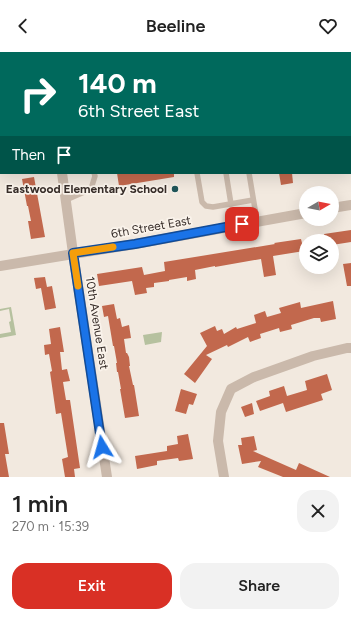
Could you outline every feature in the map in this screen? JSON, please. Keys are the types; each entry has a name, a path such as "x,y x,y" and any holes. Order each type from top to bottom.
{"street":[{"name":"10th Avenue East","path":"62,174 107,477"},
{"path":"339,207 351,205"},
{"name":"6th Street East","path":"0,266 135,244 299,214"},
{"path":"224,477 218,440 221,412 231,389 254,377 313,356 351,348"}],"lane":[{"path":"66,200 91,189 94,174"},
{"path":"197,174 202,202 206,206 213,207 253,200"},
{"path":"226,174 231,204"},
{"path":"249,174 257,222"}],"green space":[{"path":"11,307 16,335 0,338 0,334 11,332 9,322 11,321 9,309 0,311 0,309"},
{"path":"162,332 161,342 145,345 143,335"}],"building":[{"path":"117,174 174,174 174,177 119,186"},
{"path":"279,174 292,174 293,183 281,185"},
{"path":"34,177 45,237 31,239 28,221 31,221 22,179"},
{"path":"351,230 351,242 339,244 339,234 324,234"},
{"path":"299,239 299,252 273,256 276,275 264,277 261,259 195,270 196,279 187,281 187,277 154,283 154,287 146,288 147,293 135,295 132,281 99,286 97,274 142,267 144,275 165,271 164,262 275,244 274,243"},
{"path":"351,263 351,286 347,286 343,264"},
{"path":"45,277 47,287 52,286 56,308 45,310 41,288 36,289 34,278"},
{"path":"333,301 336,319 321,322 320,318 314,318 291,325 292,329 280,332 279,328 260,334 261,338 250,342 248,337 228,347 227,345 206,355 212,359 195,383 184,374 207,346 200,333 215,326 217,331 222,329 224,334 236,327 237,329 256,323 254,315 265,311 267,317 281,313 279,308 300,302 301,308"},
{"path":"114,304 117,319 120,318 122,327 129,325 131,338 124,339 126,353 129,357 129,366 139,416 125,418 108,316 104,317 102,306"},
{"path":"60,327 64,352 60,352 62,370 67,369 70,381 63,382 66,400 70,400 80,468 74,469 75,477 65,477 62,459 68,457 61,413 56,414 50,372 52,371 49,354 45,355 44,345 51,344 49,329"},
{"path":"327,374 332,390 321,394 323,400 286,412 283,403 260,411 256,401 270,396 269,391 284,386 287,396 307,390 305,381"},
{"path":"181,389 197,394 193,405 189,404 186,414 175,411"},
{"path":"252,403 254,414 245,417 241,407"},
{"path":"0,423 4,423 9,454 5,454 9,477 0,477"},
{"path":"188,434 193,459 179,461 178,458 157,461 157,465 137,469 135,456 167,451 167,446 178,444 177,436"},
{"path":"254,436 257,450 253,451 296,470 299,463 330,477 283,477 258,467 261,461 242,464 238,445 242,445 241,438"}],"slow traffic":[{"path":"78,286 73,253 113,247"}],"place":[{"name":"Eastwood Elementary School","path":"175,189"}],"route":[{"path":"102,447 73,253 135,244 242,224"}]}
